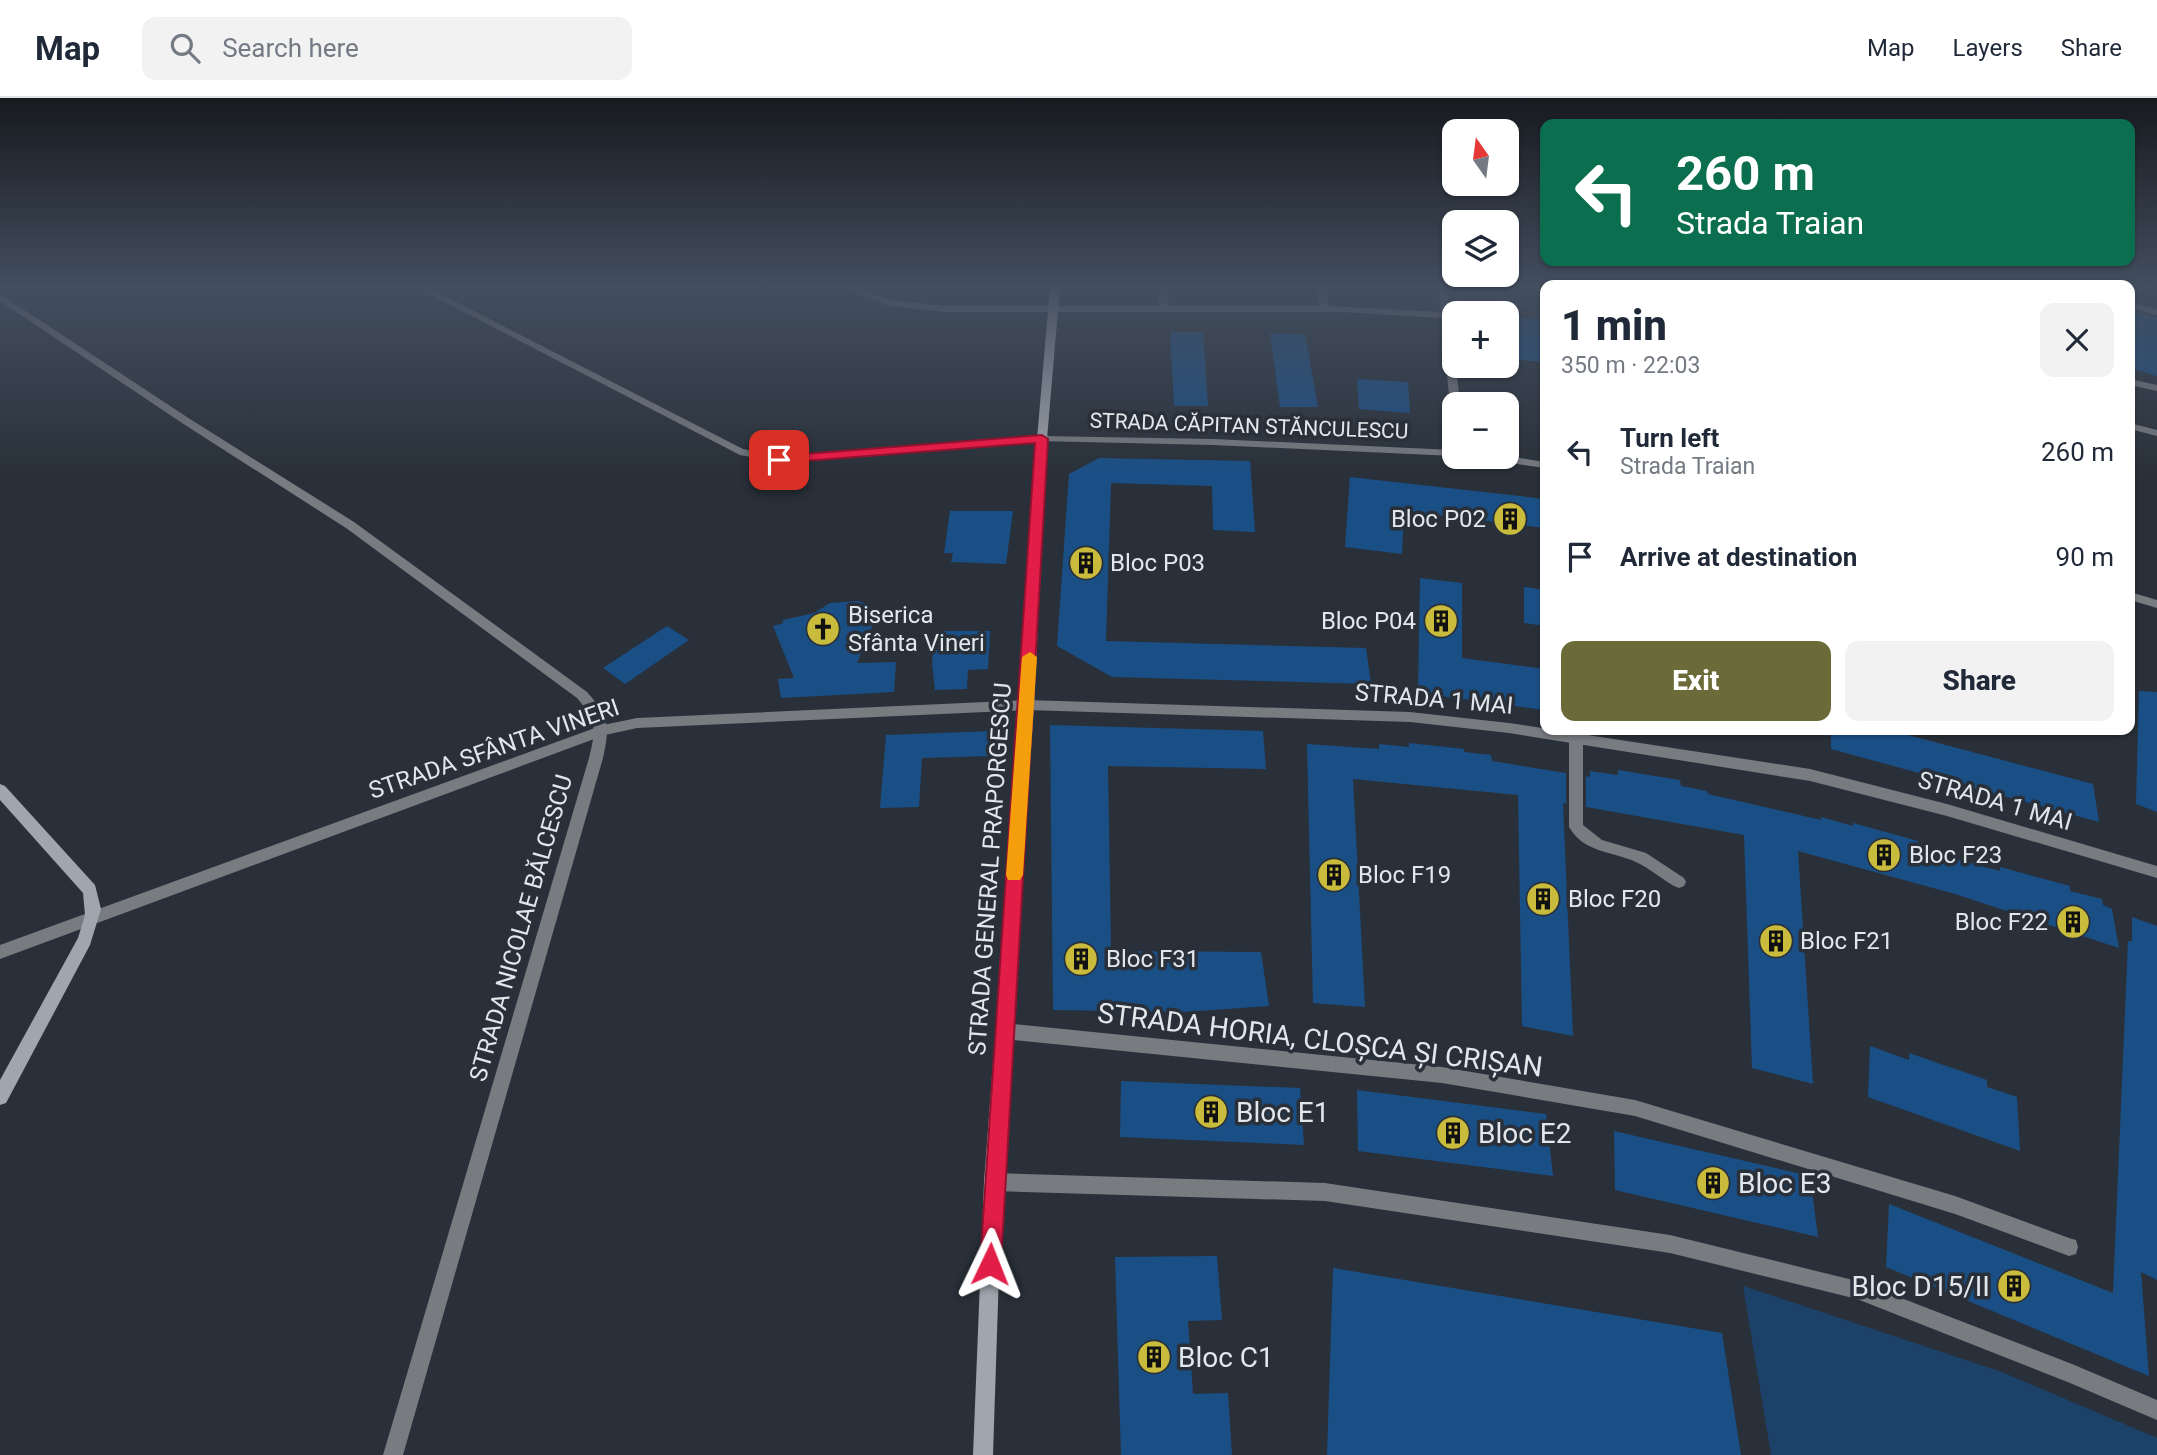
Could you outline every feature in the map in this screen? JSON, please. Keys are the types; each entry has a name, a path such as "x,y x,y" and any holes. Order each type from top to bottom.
{"main road":[{"name":"STRADA GENERAL PRAPORGESCU","path":"983,1455 993,1182 1050,350"},
{"path":"0,790 90,890 95,903 94,917 74,962 0,1097"}],"street":[{"path":"80,350 351,525 582,695 599,713 603,730"},
{"name":"STRADA CĂPITAN STĂNCULESCU","path":"543,350 740,452 779,460 1042,439 1238,443 1442,452"},
{"path":"2135,383 2157,388"},
{"path":"2135,427 2157,433"},
{"path":"1519,461 1540,464"},
{"path":"2135,597 2157,604"},
{"name":"STRADA SFÂNTA VINERI","path":"0,952 603,730 637,723 1027,705"},
{"name":"STRADA 1 MAI","path":"1027,705 1410,717 1540,733"},
{"name":"STRADA NICOLAE BĂLCESCU","path":"393,1455 603,730"},
{"name":"STRADA 1 MAI","path":"1552,735 1810,775 1947,810 2157,872"},
{"path":"1576,738 1576,827 1597,845 1641,857 1679,882"},
{"name":"STRADA HORIA, CLOȘCA ȘI CRIȘAN","path":"1003,1031 1442,1075 1635,1108 1955,1205 2069,1247"},
{"path":"993,1182 1325,1192 1670,1244 1857,1290 2157,1410"}],"shaded area":[{"path":"1743,1286 2002,1372 2157,1438 2157,1455 1771,1455"}],"building":[{"path":"1171,350 1204,350 1208,406 1174,406"},
{"path":"1272,350 1308,350 1318,407 1280,407"},
{"path":"1519,350 1540,350 1540,362 1519,360"},
{"path":"2135,350 2157,350 2157,376 2135,369"},
{"path":"1357,379 1408,382 1410,413 1359,409"},
{"name":"Bloc P03","path":"1099,458 1250,461 1255,532 1213,530 1212,486 1111,483 1106,641 1366,648 1371,684 1112,677 1057,646 1069,474"},
{"name":"Bloc P02","path":"1350,477 1540,498 1540,527 1404,511 1402,554 1345,547"},
{"path":"950,511 1013,511 1006,564 951,562 953,553 944,553"},
{"name":"Bloc P04","path":"1420,578 1462,583 1462,658 1540,668 1540,709 1418,693"},
{"path":"1524,587 1540,589 1540,625 1524,623"},
{"path":"858,601 867,604 874,612 874,622 857,663 896,662 894,692 781,698 778,679 794,678 773,626 783,623 783,620 814,613 830,603"},
{"path":"667,626 689,640 625,684 603,668"},
{"path":"935,631 990,631 988,669 968,670 967,689 935,690 932,663"},
{"path":"2139,691 2157,692 2157,812 2136,804"},
{"path":"1050,725 1263,731 1266,769 1108,766 1111,951 1261,952 1269,1006 1184,1012 1053,1010"},
{"path":"992,731 992,756 922,758 919,807 880,808 886,735"},
{"path":"1831,735 1908,735 2093,784 2099,822 1831,749"},
{"path":"1409,743 1464,749 1464,752 1491,755 1492,761 1566,773 1566,804 1563,803 1573,1036 1522,1026 1518,795 1353,779 1365,1007 1313,1003 1307,744 1379,749 1379,744 1409,747"},
{"path":"1618,770 1680,780 1681,786 1707,791 1708,794 1821,820 1821,817 1853,826 1853,823 1918,841 1919,845 1947,853 1948,857 2000,871 2000,867 2070,886 2070,891 2102,899 2103,905 2112,909 2119,948 1955,894 1798,851 1813,1084 1752,1068 1744,835 1586,807 1586,776 1590,777 1590,771 1618,775"},
{"path":"2132,917 2157,926 2157,1280 2141,1272 2149,1376 1886,1267 1889,1204 2113,1293 2128,941 2132,941"},
{"path":"1870,1046 1909,1060 1909,1053 1987,1080 1987,1087 2017,1097 2020,1151 1868,1097"},
{"name":"Bloc E1","path":"1121,1081 1300,1088 1304,1145 1120,1137"},
{"name":"Bloc E2","path":"1357,1090 1546,1114 1553,1176 1358,1151"},
{"name":"Bloc E3","path":"1614,1131 1810,1176 1818,1237 1615,1190"},
{"name":"Bloc C1","path":"1217,1256 1222,1320 1188,1321 1193,1394 1228,1393 1232,1455 1121,1455 1115,1257"},
{"path":"1333,1268 1722,1333 1741,1455 1327,1455"}],"slow traffic":[{"path":"1014,875 1030,657"}],"place":[{"name":"Bloc P02","path":"1510,519"},
{"name":"Bloc P03","path":"1086,563"},
{"name":"Bloc P04","path":"1441,621"},
{"name":"Biserica Sfânta Vineri","path":"823,629"},
{"name":"Bloc F23","path":"1884,855"},
{"name":"Bloc F19","path":"1334,875"},
{"name":"Bloc F20","path":"1543,899"},
{"name":"Bloc F22","path":"2073,922"},
{"name":"Bloc F21","path":"1776,941"},
{"name":"Bloc F31","path":"1081,959"},
{"name":"Bloc E1","path":"1211,1112"},
{"name":"Bloc E2","path":"1453,1133"},
{"name":"Bloc E3","path":"1713,1183"},
{"name":"Bloc D15/II","path":"2014,1286"},
{"name":"Bloc C1","path":"1154,1357"}],"route":[{"path":"779,460 1042,439 1027,705 993,1182 990,1264"}]}
